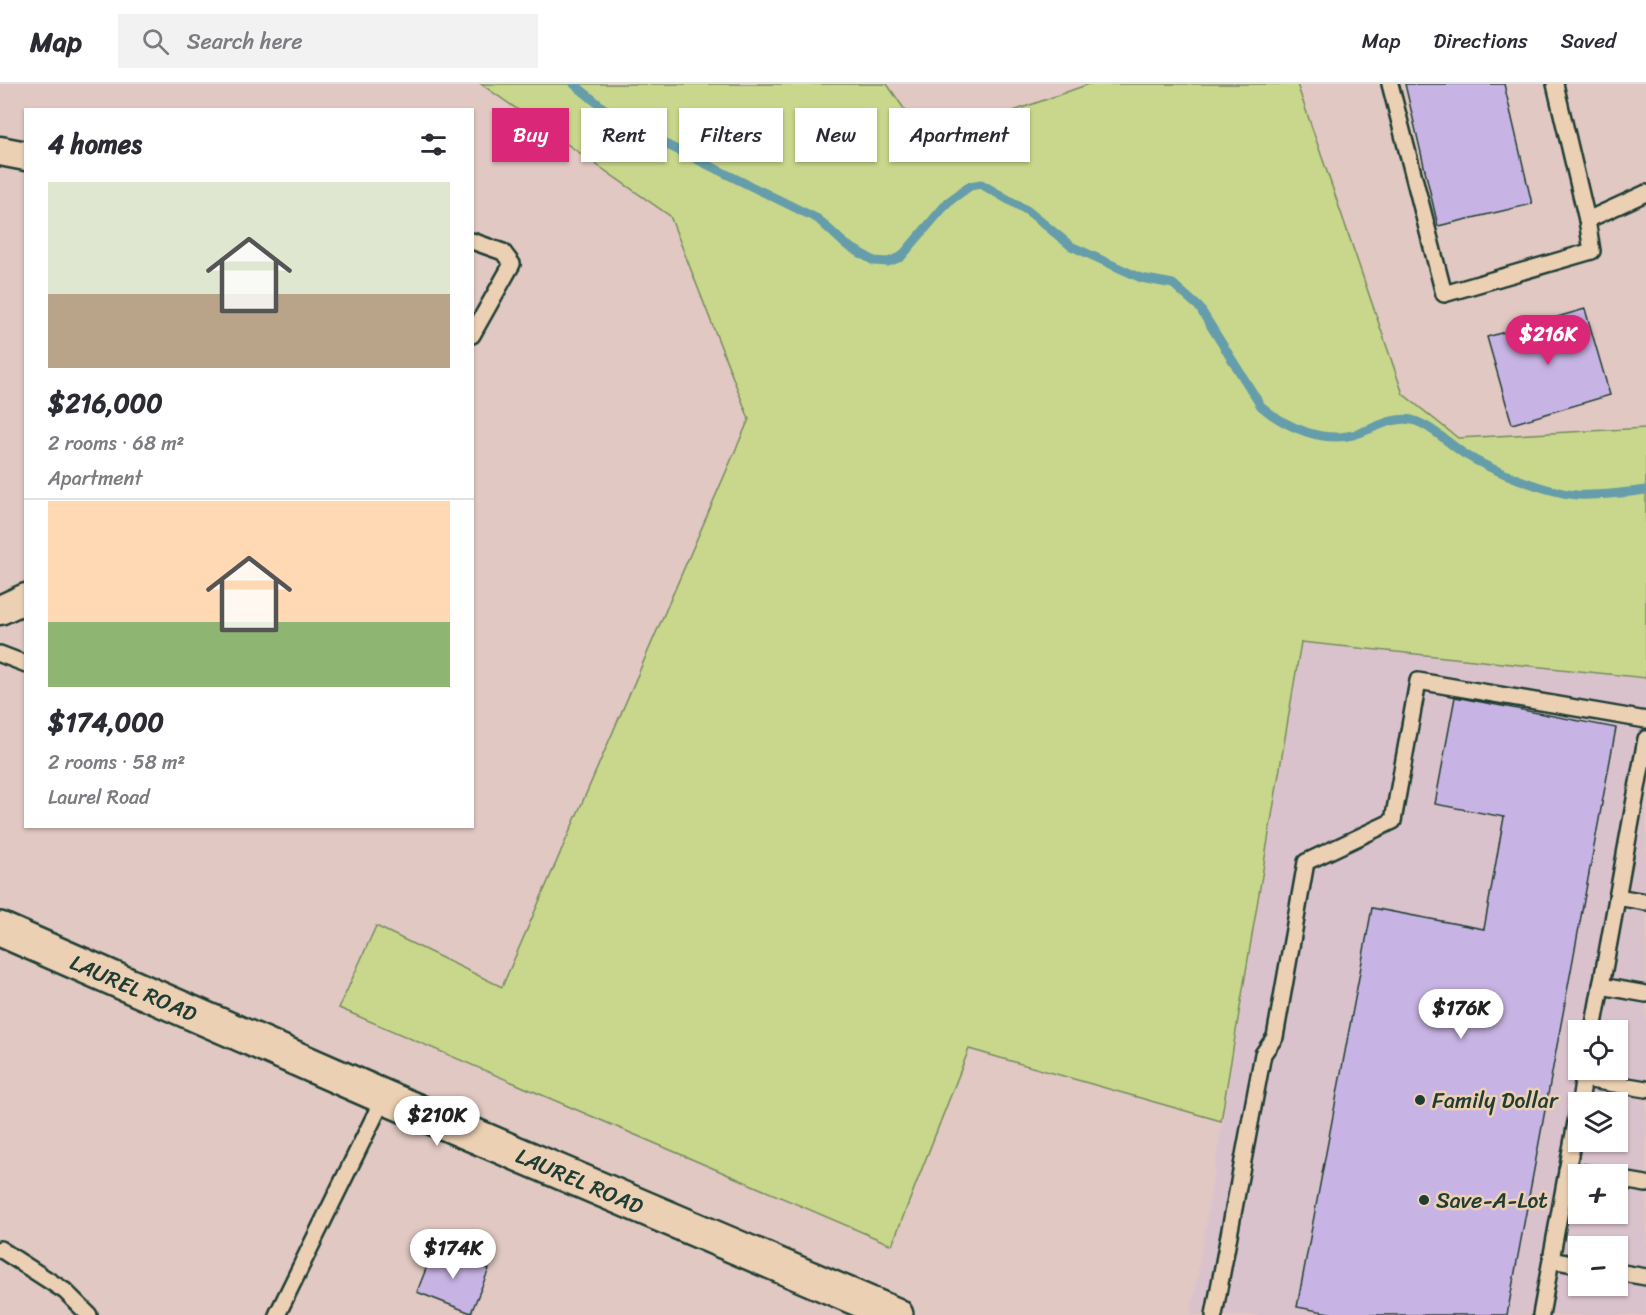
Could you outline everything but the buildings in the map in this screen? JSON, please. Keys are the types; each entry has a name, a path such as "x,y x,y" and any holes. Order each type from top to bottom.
{"main road":[{"name":"LAUREL ROAD","path":"0,928 384,1096 896,1315"}],"street":[{"path":"0,151 24,156"},
{"path":"0,610 24,599"}],"lane":[{"path":"1390,84 1444,294 1592,251 1587,220 1555,84"},
{"path":"1587,220 1646,193"},
{"path":"474,242 503,252 512,264 474,331"},
{"path":"0,654 24,663"},
{"path":"1214,1315 1263,1054 1275,1037 1306,862 1393,821 1418,681 1646,720"},
{"path":"1595,1020 1617,897 1639,815 1646,739"},
{"path":"1617,897 1646,902"},
{"path":"1601,986 1646,994"},
{"path":"1609,1080 1646,1089"},
{"path":"277,1315 384,1096"},
{"path":"1541,1315 1570,1152"},
{"path":"1628,1181 1646,1184"},
{"path":"0,1249 65,1291 89,1315"},
{"path":"1551,1260 1568,1263"},
{"path":"1628,1274 1646,1277"}],"shaded area":[{"path":"1301,642 1646,678 1646,1315 1191,1315"}],"green space":[{"path":"481,84 887,84 904,108 889,108 889,162 1030,162 1030,108 1022,108 1089,84 1297,84 1403,394 1458,438 1646,428 1646,678 1301,642 1221,1121 969,1049 892,1245 339,1008 376,926 502,987 749,419 670,216 593,162 667,162 667,108 581,108 581,154 569,145 569,108 515,108"}],"waterway":[{"path":"574,84 612,115 645,134 818,219 845,244 874,261 888,262 901,257 948,202 970,186 981,184 1028,211 1071,246 1141,278 1173,284 1199,307 1261,406 1282,421 1307,432 1320,436 1346,436 1392,421 1412,420 1433,430 1477,461 1504,474 1551,490 1577,495 1646,490"}],"place":[{"name":"Family Dollar","path":"1420,1100"},
{"name":"Save-A-Lot","path":"1424,1200"}]}
